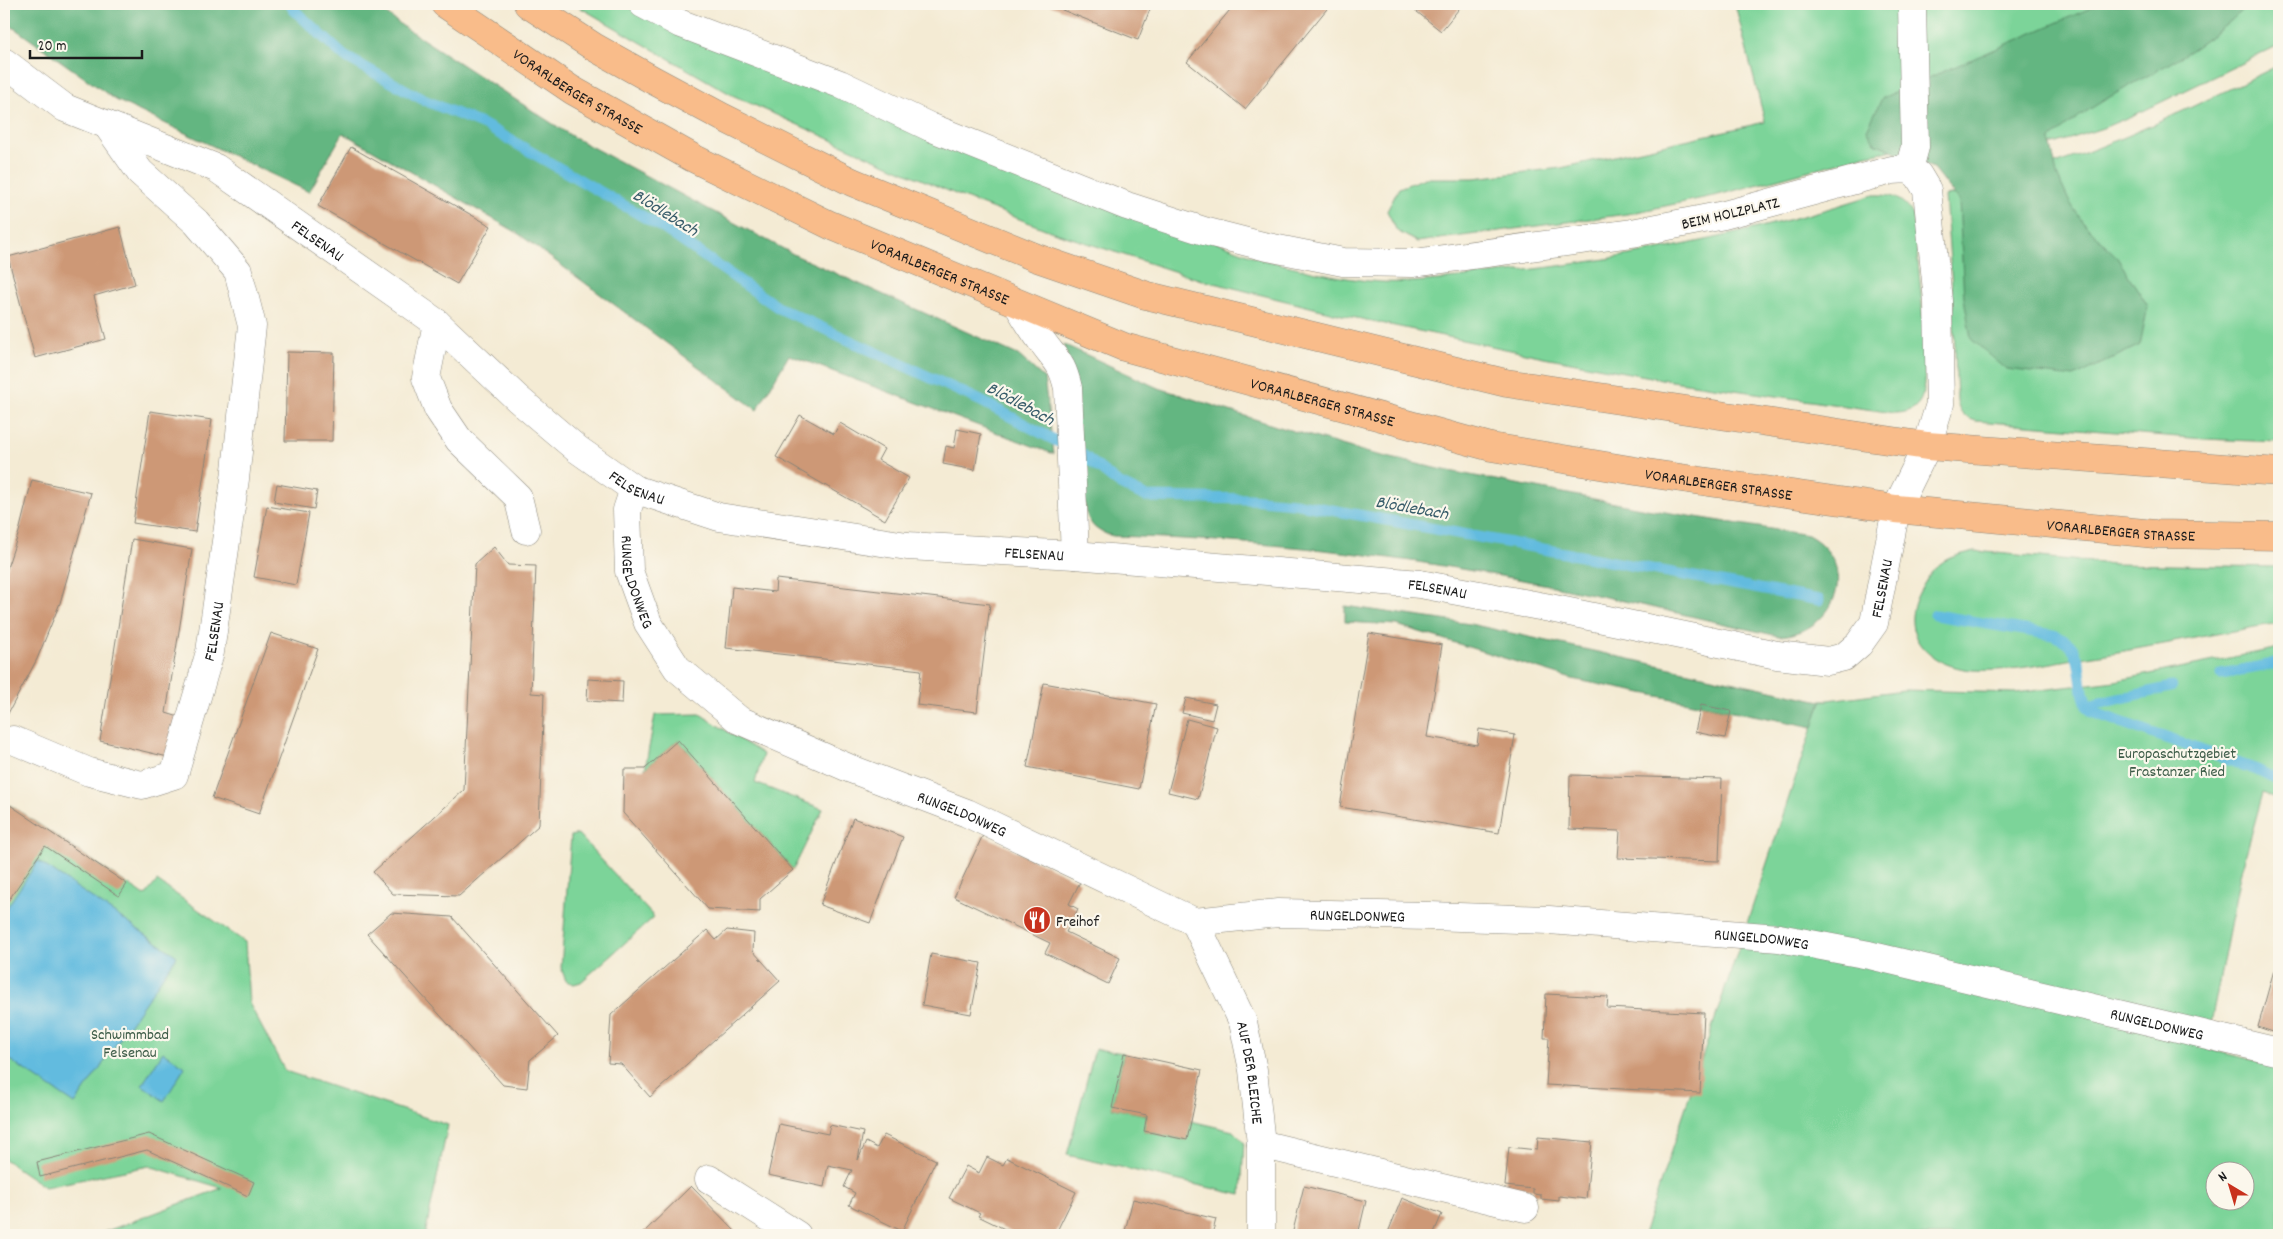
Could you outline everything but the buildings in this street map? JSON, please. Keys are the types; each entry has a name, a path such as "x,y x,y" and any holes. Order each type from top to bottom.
{"main road":[{"name":"VORARLBERGER STRASSE","path":"445,4 572,90 620,119 693,158 830,226 1018,305 1124,347 1491,447 1660,475 1896,510 2155,534 2279,536"},
{"path":"528,4 594,47 653,80 852,182 1037,258 1144,294 1506,383 1927,446 2203,468 2279,472"}],"street":[{"name":"BEIM HOLZPLATZ","path":"643,4 679,23 840,84 930,127 1128,206 1204,231 1263,246 1343,262 1414,262 1632,233 1724,215 1875,173 1909,169"},
{"path":"1912,4 1915,147 1909,169 1918,175 1927,190 1938,301 1940,404 1927,446"},
{"name":"FELSENAU","path":"4,62 65,108 216,168 437,323 518,399 562,437 634,489 719,517 907,546 1075,555 1420,584 1550,608 1777,656 1828,662 1844,657 1852,651 1867,635 1874,623 1896,510 1927,446"},
{"name":"FELSENAU","path":"13,740 89,772 142,785 174,775 210,652 235,479 252,326 238,271 196,222 140,172 107,125"},
{"path":"1018,305 1044,345 1056,356 1064,372 1069,406 1075,555"},
{"path":"437,323 426,378 438,409 459,440 518,497 526,530"},
{"name":"RUNGELDONWEG","path":"634,489 627,510 628,571 648,623 678,668 739,720 851,769 967,813 1195,922 1278,913 1430,916 1549,920 1779,938 1869,955 2279,1052"},
{"name":"AUF DER BLEICHE","path":"1195,922 1243,1022 1253,1070 1260,1144 1262,1235"},
{"path":"1260,1144 1525,1208"},
{"path":"709,1179 797,1235"}],"green space":[{"path":"4,4 374,4 401,25 573,137 795,255 1018,355 1044,378 1054,454 789,355 757,410 516,232 343,133 309,192 116,100 4,21"},
{"path":"574,4 623,4 676,31 1263,260 1352,279 1382,282 1426,281 1594,261 1688,244 1781,222 1873,195 1886,195 1901,201 1913,215 1924,341 1924,388 1920,401 1915,407 1902,413 1894,413 1672,381 1544,357 1342,315 1198,279 1053,232 960,196 865,155 732,95"},
{"path":"1735,4 2279,4 2279,45 2143,111 2103,128 1999,162 1904,148 1867,155 1718,195 1627,214 1417,242 1397,231 1387,211 1399,188 1425,178 1474,178 1561,168 1765,122"},
{"path":"2100,4 2246,4 2233,19 2207,39 2168,64 2106,99 2067,125 2050,140 2057,175 2069,201 2082,221 2116,256 2148,306 2140,345 2074,377 2006,369 1971,339 1964,298 1959,201 1933,168 1875,143 1867,130 1882,98"},
{"path":"2279,65 2279,442 2204,439 1976,421 1963,414 1957,401 1953,299 1945,196 2006,181 2072,158 2132,134"},
{"path":"1063,344 1156,387 1276,426 1369,453 1444,470 1646,509 1808,535 1825,548 1834,563 1838,579 1835,596 1827,611 1815,623 1798,632 1778,636 1554,586 1433,564 1296,547 1113,536 1099,531 1090,522 1086,513 1069,360"},
{"path":"1975,551 2113,564 2279,567 2279,623 2023,668 1972,670 1956,667 1930,655 1921,646 1915,634 1912,621 1914,607 1924,584 1937,567 1952,557"},
{"path":"1345,606 1470,624 1821,701 1813,727 1572,679 1397,625 1345,622"},
{"name":"Europaschutzgebiet Frastanzer Ried","path":"2279,648 2279,799 2263,793 2240,875 2206,1049 2279,1066 2279,1235 1643,1235 1821,701 1904,690 2015,693 2115,681"},
{"path":"700,714 763,754 755,783 823,809 793,870 678,740 645,769 655,715"},
{"name":"Schwimmbad Felsenau","path":"10,805 145,896 157,881 245,942 249,1003 285,1071 448,1125 425,1235 96,1235 222,1188 149,1166 45,1187 4,1159 4,815"},
{"path":"578,834 654,917 581,982 574,984 566,981 561,968 571,836"},
{"path":"1095,1049 1124,1053 1112,1108 1147,1115 1144,1131 1186,1140 1191,1121 1233,1131 1244,1142 1241,1195 1067,1155"}],"water":[{"name":"Schwimmbad Felsenau","path":"38,861 177,956 75,1104 4,1056 4,912"},
{"path":"163,1052 185,1067 164,1101 142,1085"}],"waterway":[{"name":"Blödlebach","path":"290,4 294,10 344,56 424,100 486,126 663,228 779,308 979,400 1083,455 1118,483 1147,497 1250,499 1294,503 1819,600"},
{"path":"1935,615 2053,635 2062,639 2075,652 2084,696 2092,712 2257,770 2279,781"},
{"path":"2221,674 2279,663"},
{"path":"2087,706 2171,687"}],"place":[{"name":"Freihof","path":"1037,920"}]}
